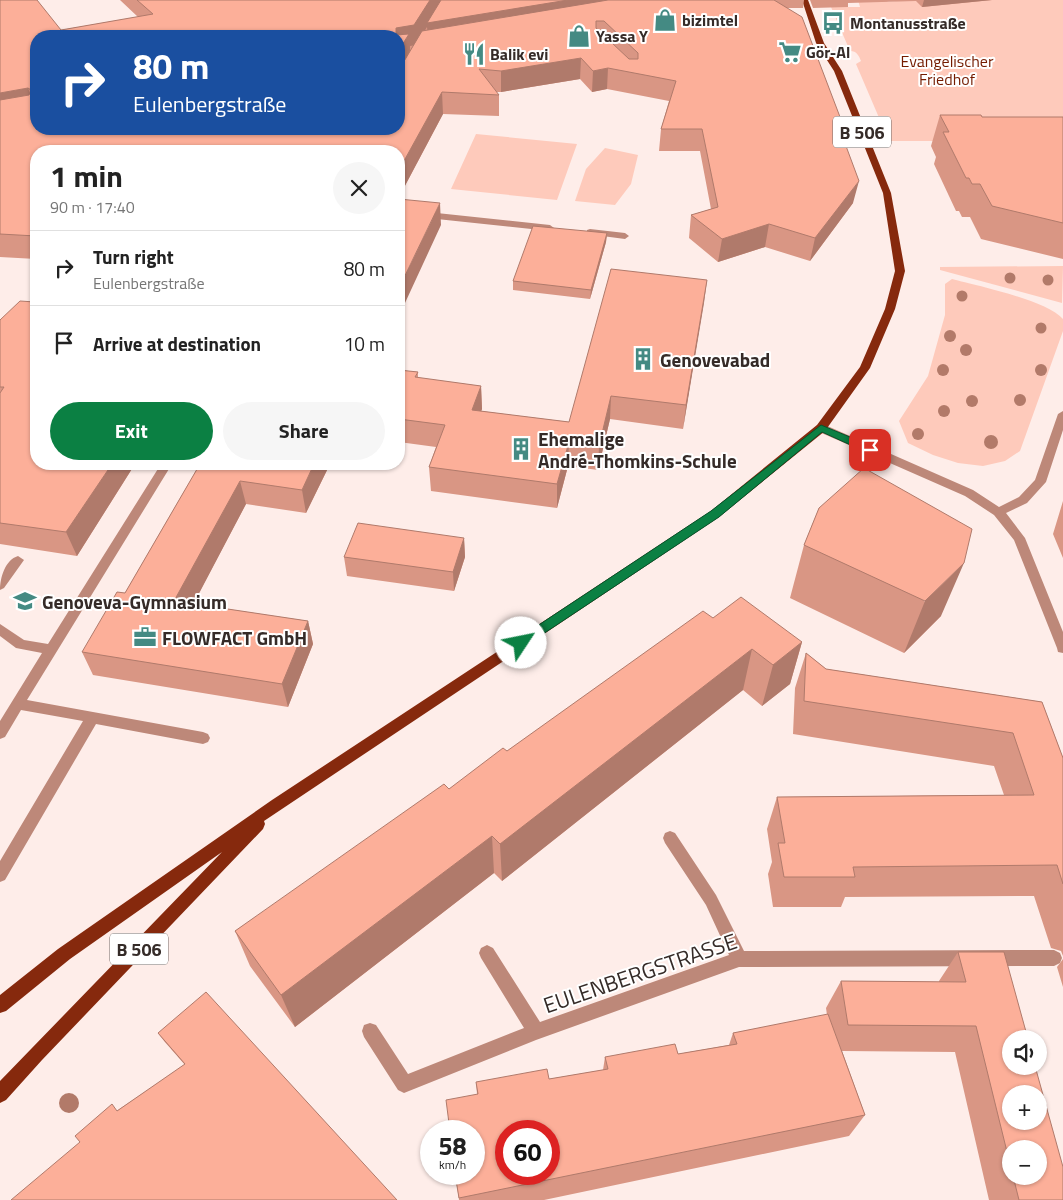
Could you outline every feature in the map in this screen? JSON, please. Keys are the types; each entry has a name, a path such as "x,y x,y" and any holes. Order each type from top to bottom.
{"main road":[{"name":"B 506","path":"0,1004 64,954 277,804 715,514 821,428 865,368 890,309 900,271 887,193 838,71 820,43 805,0"},
{"name":"B 506","path":"0,1094 36,1054 277,804"}],"street":[{"path":"405,213 556,228"},
{"path":"576,230 625,236"},
{"path":"998,512 1023,500 1040,482 1063,414"},
{"path":"821,428 969,493 998,512 1019,538 1063,648"},
{"path":"0,733 162,470"},
{"path":"0,585 18,560"},
{"path":"0,629 21,644 52,650"},
{"path":"19,704 203,738"},
{"path":"0,875 94,717"},
{"path":"670,838 712,900 739,959"},
{"path":"487,953 536,1032"},
{"name":"EULENBERGSTRASSE","path":"370,1031 404,1084 536,1032 739,959 1054,958"}],"green space":[{"name":"Evangelischer Friedhof","path":"858,0 886,0 888,2 906,0 1063,0 1063,141 889,141 856,64 861,61 856,53 850,51 831,7 860,7"},
{"path":"476,134 577,144 557,200 451,189"},
{"path":"605,148 638,155 631,184 615,205 575,201 586,169"},
{"path":"1063,266 1062,303 940,270 940,267"},
{"path":"952,279 1027,300 1054,312 1063,319 1063,331 1020,451 1005,461 983,466 958,463 933,455 908,443 899,421 928,376 945,315 945,284"}],"building":[{"path":"0,0 37,0 61,30 30,30 30,89 28,88 0,93"},
{"path":"137,0 430,0 414,25 396,28 396,30 61,30 153,14"},
{"path":"441,0 568,0 427,23"},
{"path":"608,0 774,0 802,17 848,138 843,138 859,181 815,238 769,224 722,239 691,215 718,207 702,129 661,129 676,81 608,68 593,71 581,58 501,71 479,69 499,95 442,92 405,159 405,145 30,145 30,236 0,234 0,100 29,95 30,92 30,135 405,135 405,60 422,31","holes":["596,21 604,21 638,53 638,59 629,59 596,28"]},
{"path":"940,115 1063,117 1063,223 992,206 980,184 972,184 969,178 966,178 943,132 949,132"},
{"path":"405,200 440,203 405,276"},
{"path":"533,226 607,233 591,290 513,281"},
{"path":"611,269 707,280 686,405 611,396 599,446 569,442 557,484 429,467 445,425 405,420 405,371 418,372 415,377 481,386 472,410 569,422"},
{"path":"20,301 30,302 30,470 108,470 66,532 0,523 0,393 4,387 0,387 0,320"},
{"path":"864,468 972,529 964,563 925,601 804,545 819,508"},
{"path":"197,470 311,470 302,490 240,481 174,601 308,621 282,684 82,652 117,592 125,593"},
{"path":"358,523 464,538 453,572 344,557"},
{"path":"741,597 802,642 773,665 752,649 500,844 492,836 281,995 235,931 444,784 449,789 503,748 507,751 703,611 713,618"},
{"path":"806,653 826,669 1042,702 1063,758 1063,884 1057,865 853,867 855,877 784,877 778,843 785,843 777,797 1034,795 1013,733 804,701"},
{"path":"958,952 1004,952 1026,1030 1002,1030 1002,1075 1037,1075 1040,1085 1002,1085 1002,1130 1047,1130 1047,1109 1063,1167 1063,1200 1019,1200 1015,1185 1047,1185 1047,1140 1004,1140 976,1026 848,1025 841,981 966,982"},
{"path":"206,992 397,1200 11,1200 80,1142 75,1136 112,1104 117,1111 185,1064 158,1033"},
{"path":"828,1014 865,1115 560,1177 560,1120 495,1120 495,1185 523,1185 459,1198 457,1185 485,1185 485,1120 449,1120 446,1100 478,1094 476,1082 547,1069 549,1079 608,1069 605,1057 675,1044 678,1054 737,1044 733,1033"}],"place":[{"name":"bizimtel","path":"665,20"},
{"name":"Montanusstraße","path":"833,23"},
{"name":"Yassa Y","path":"579,36"},
{"name":"Gör-Al","path":"790,52"},
{"name":"Balik evi","path":"474,54"},
{"name":"Genovevabad","path":"643,359"},
{"name":"Ehemalige André-Thomkins-Schule","path":"521,449"},
{"name":"Genoveva-Gymnasium","path":"25,601"},
{"name":"FLOWFACT GmbH","path":"145,637"}],"route":[{"path":"521,643 715,514 821,428 870,450"}]}
